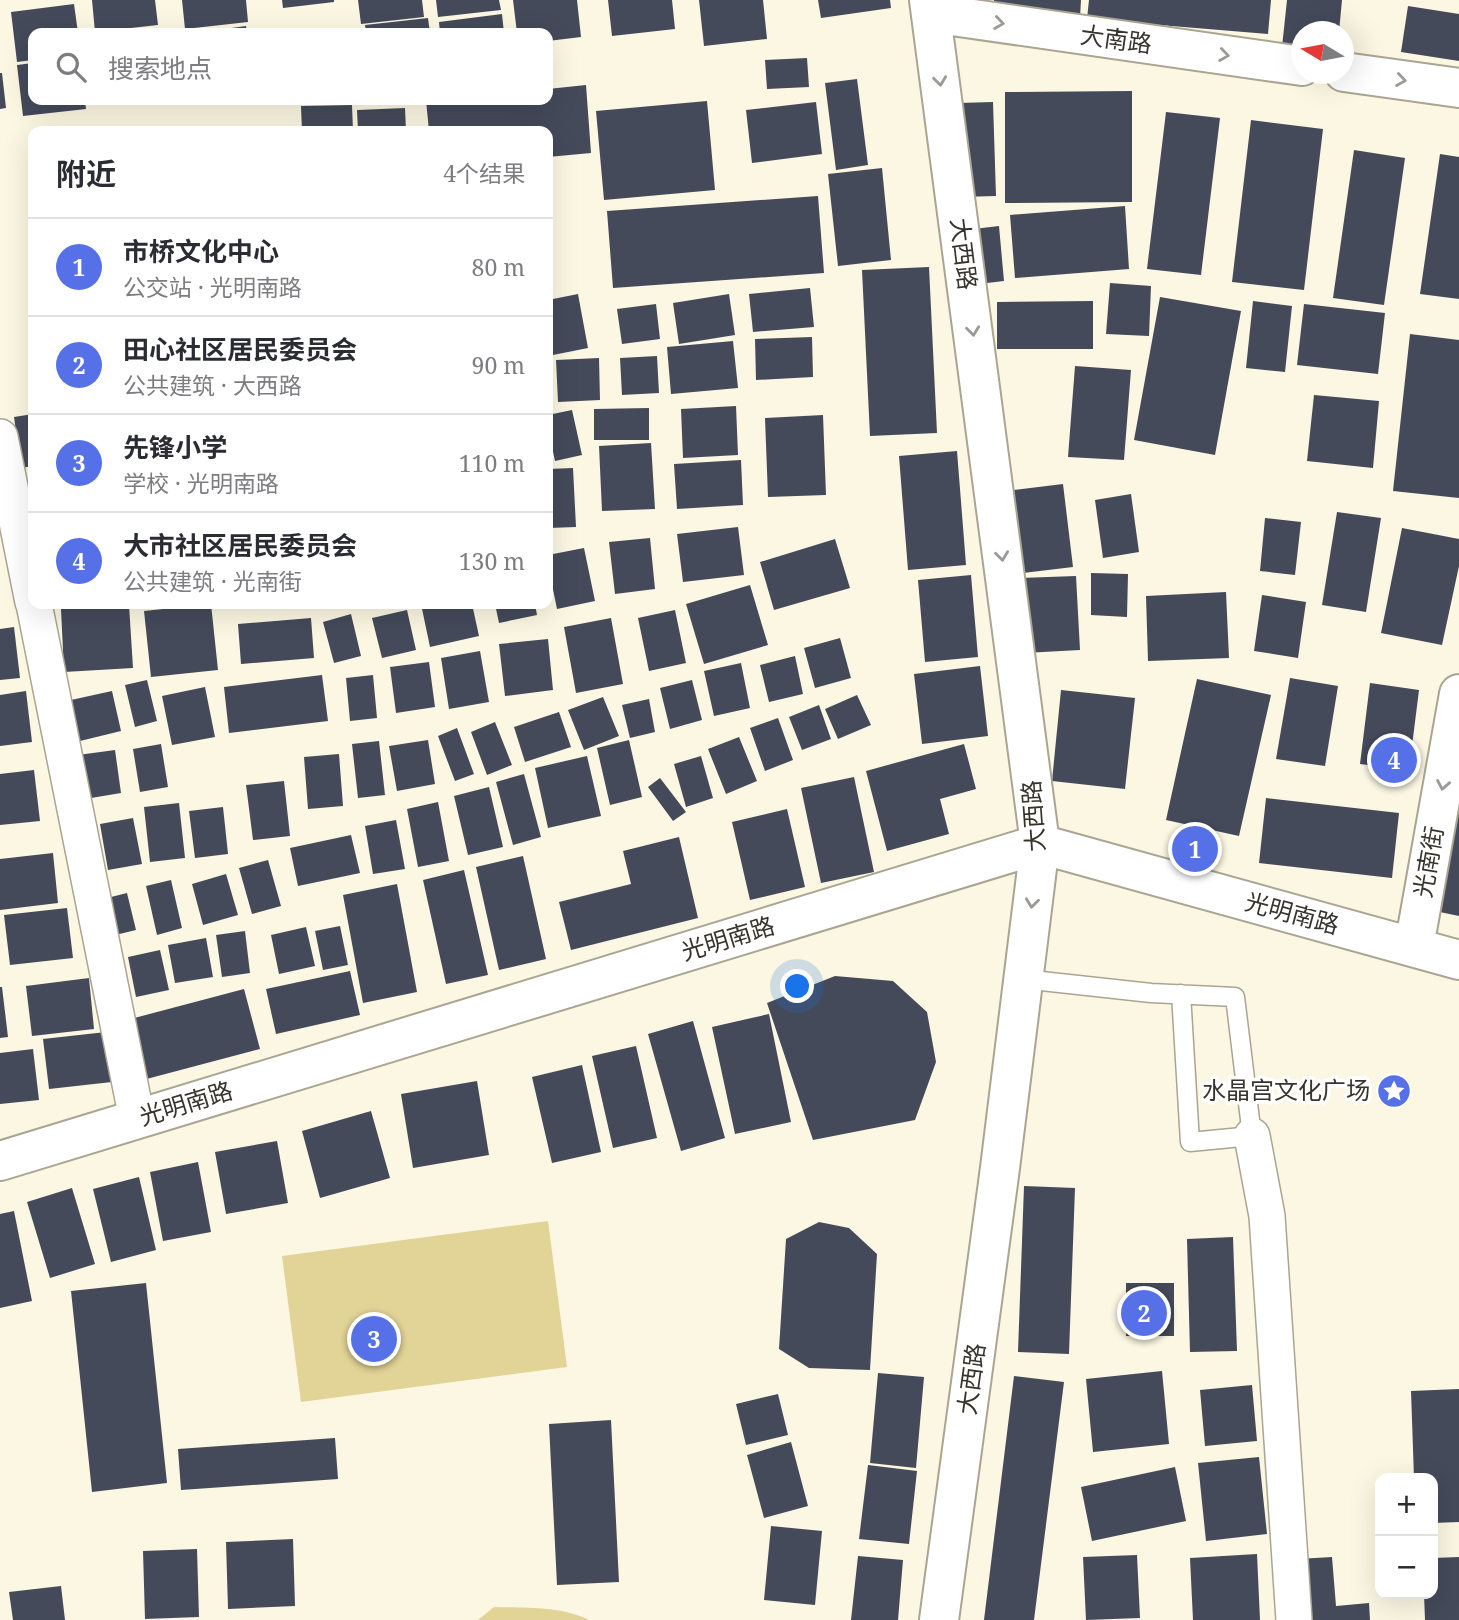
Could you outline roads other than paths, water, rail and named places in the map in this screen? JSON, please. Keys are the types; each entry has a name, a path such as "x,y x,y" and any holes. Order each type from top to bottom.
{"street":[{"name":"大南路","path":"930,6 1291,64"},
{"name":"大西路","path":"930,6 1040,844 1000,1168 939,1620"},
{"path":"1354,74 1459,88"},
{"path":"0,437 28,578"},
{"path":"34,609 138,1119"},
{"name":"光南街","path":"1413,947 1459,694"},
{"name":"光明南路","path":"0,1161 1040,844 1459,960"},
{"path":"1252,1136 1267,1216 1294,1620"}],"lane":[{"path":"1023,979 1151,993 1235,997 1252,1136 1190,1142 1181,995"}],"place":[{"name":"大市社区居民委员会","path":"1394,760"},
{"name":"市桥文化中心","path":"1195,849"},
{"name":"水晶宫文化广场","path":"1394,1091"},
{"name":"田心社区居民委员会","path":"1144,1313"},
{"name":"先锋小学","path":"374,1339"}]}
